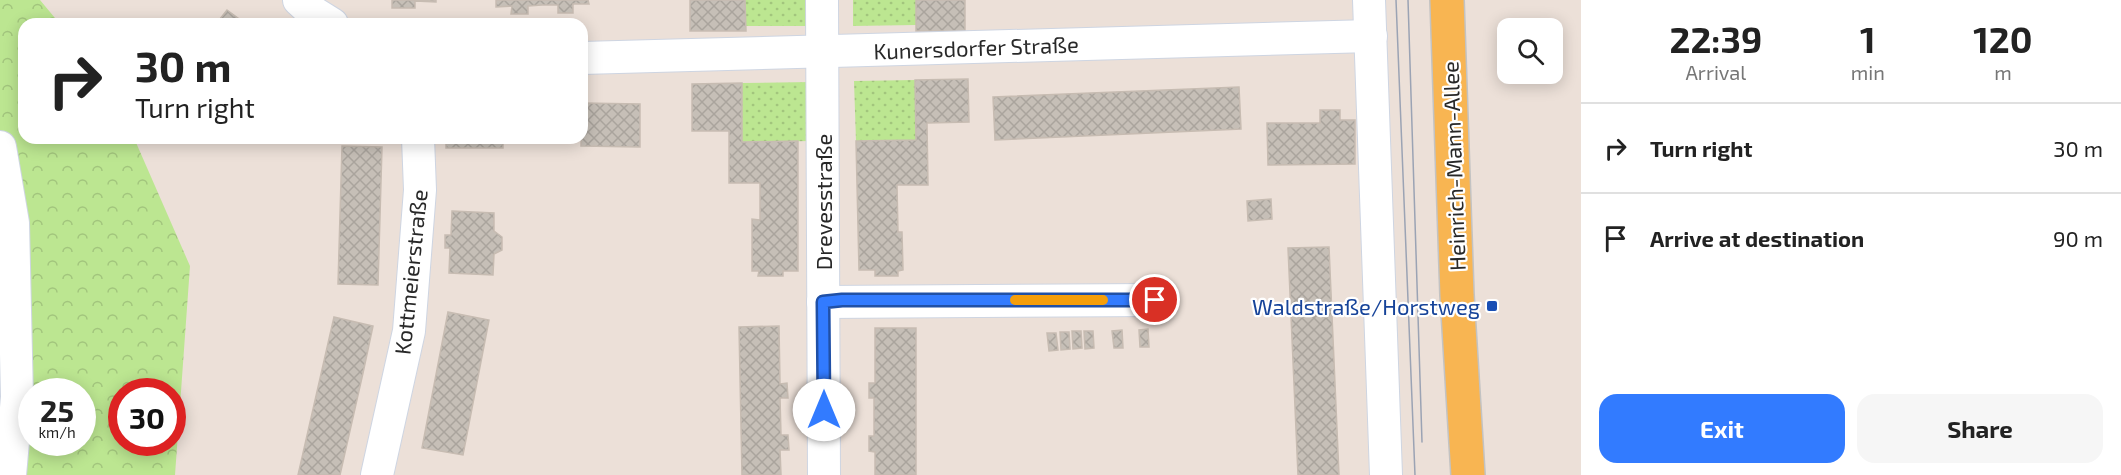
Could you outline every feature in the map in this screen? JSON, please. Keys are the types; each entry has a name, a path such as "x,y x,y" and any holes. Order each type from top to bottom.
{"main road":[{"name":"Heinrich-Mann-Allee","path":"1447,0 1457,295 1468,475"}],"street":[{"path":"299,0 323,18"},
{"name":"Drevesstraße","path":"822,0 824,475"},
{"path":"1370,0 1386,475"},
{"name":"Kunersdorfer Straße","path":"588,58 1371,36"},
{"name":"Kottmeierstraße","path":"377,475 409,331 420,190 418,144"},
{"path":"0,147 13,223 17,397 10,475"},
{"path":"823,302 842,300 1155,300"}],"green space":[{"path":"0,0 40,0 55,18 18,18 18,144 137,144 190,266 182,378 108,378 108,456 176,456 175,475 0,475"},
{"path":"745,0 812,0 813,26 746,26"},
{"path":"853,0 916,0 916,25 853,26"},
{"path":"915,80 916,140 856,141 854,81"},
{"path":"812,82 813,141 742,142 742,83"}],"building":[{"path":"392,0 436,0 436,2 415,1 415,8 392,8"},
{"path":"496,0 588,0 589,4 573,4 573,13 558,13 558,5 542,5 528,6 528,14 511,14 512,6 496,7"},
{"path":"690,0 745,0 746,31 690,31"},
{"path":"916,0 965,0 965,31 916,31"},
{"path":"227,10 238,18 221,18"},
{"path":"968,79 969,122 927,123 928,185 897,185 898,232 902,232 903,270 898,271 898,276 875,276 875,270 859,270 856,141 916,140 915,80"},
{"path":"742,83 742,142 798,141 798,271 783,271 783,276 758,276 759,271 752,271 752,219 760,220 760,183 729,183 729,131 692,131 692,84"},
{"path":"1239,87 1241,129 995,140 993,97"},
{"path":"588,103 640,104 640,147 581,146 581,144 588,144"},
{"path":"1320,110 1340,110 1340,120 1355,120 1355,164 1268,165 1267,123 1320,123"},
{"path":"446,144 503,144 503,148 446,148"},
{"path":"342,146 382,147 378,285 338,284"},
{"path":"1271,199 1272,219 1248,221 1247,201"},
{"path":"452,211 494,213 494,231 502,237 502,250 494,254 493,275 449,273 450,248 445,248 445,235 451,235"},
{"path":"1329,247 1339,475 1298,475 1288,248"},
{"path":"448,312 489,320 463,455 422,448"},
{"path":"334,317 373,326 340,475 298,475"},
{"path":"779,326 780,384 787,383 788,398 780,398 781,435 788,435 789,450 780,450 781,475 742,475 739,327"},
{"path":"875,328 916,328 916,475 875,475 875,452 869,451 869,436 874,436 874,398 869,398 869,383 875,383"},
{"path":"1148,329 1149,347 1140,347 1139,330"},
{"path":"1122,330 1123,348 1114,348 1112,331"},
{"path":"1072,331 1081,331 1082,348 1073,349"},
{"path":"1084,331 1093,331 1094,348 1085,349"},
{"path":"1060,332 1069,332 1070,349 1061,350"},
{"path":"1047,333 1056,333 1058,350 1049,351"}],"tram line":[{"path":"1396,0 1415,475"},
{"path":"1408,0 1422,442"}],"slow traffic":[{"path":"1015,300 1103,300"}],"place":[{"name":"Waldstraße/Horstweg","path":"1492,306"}],"route":[{"path":"824,410 823,302 842,300 1155,300"}]}
